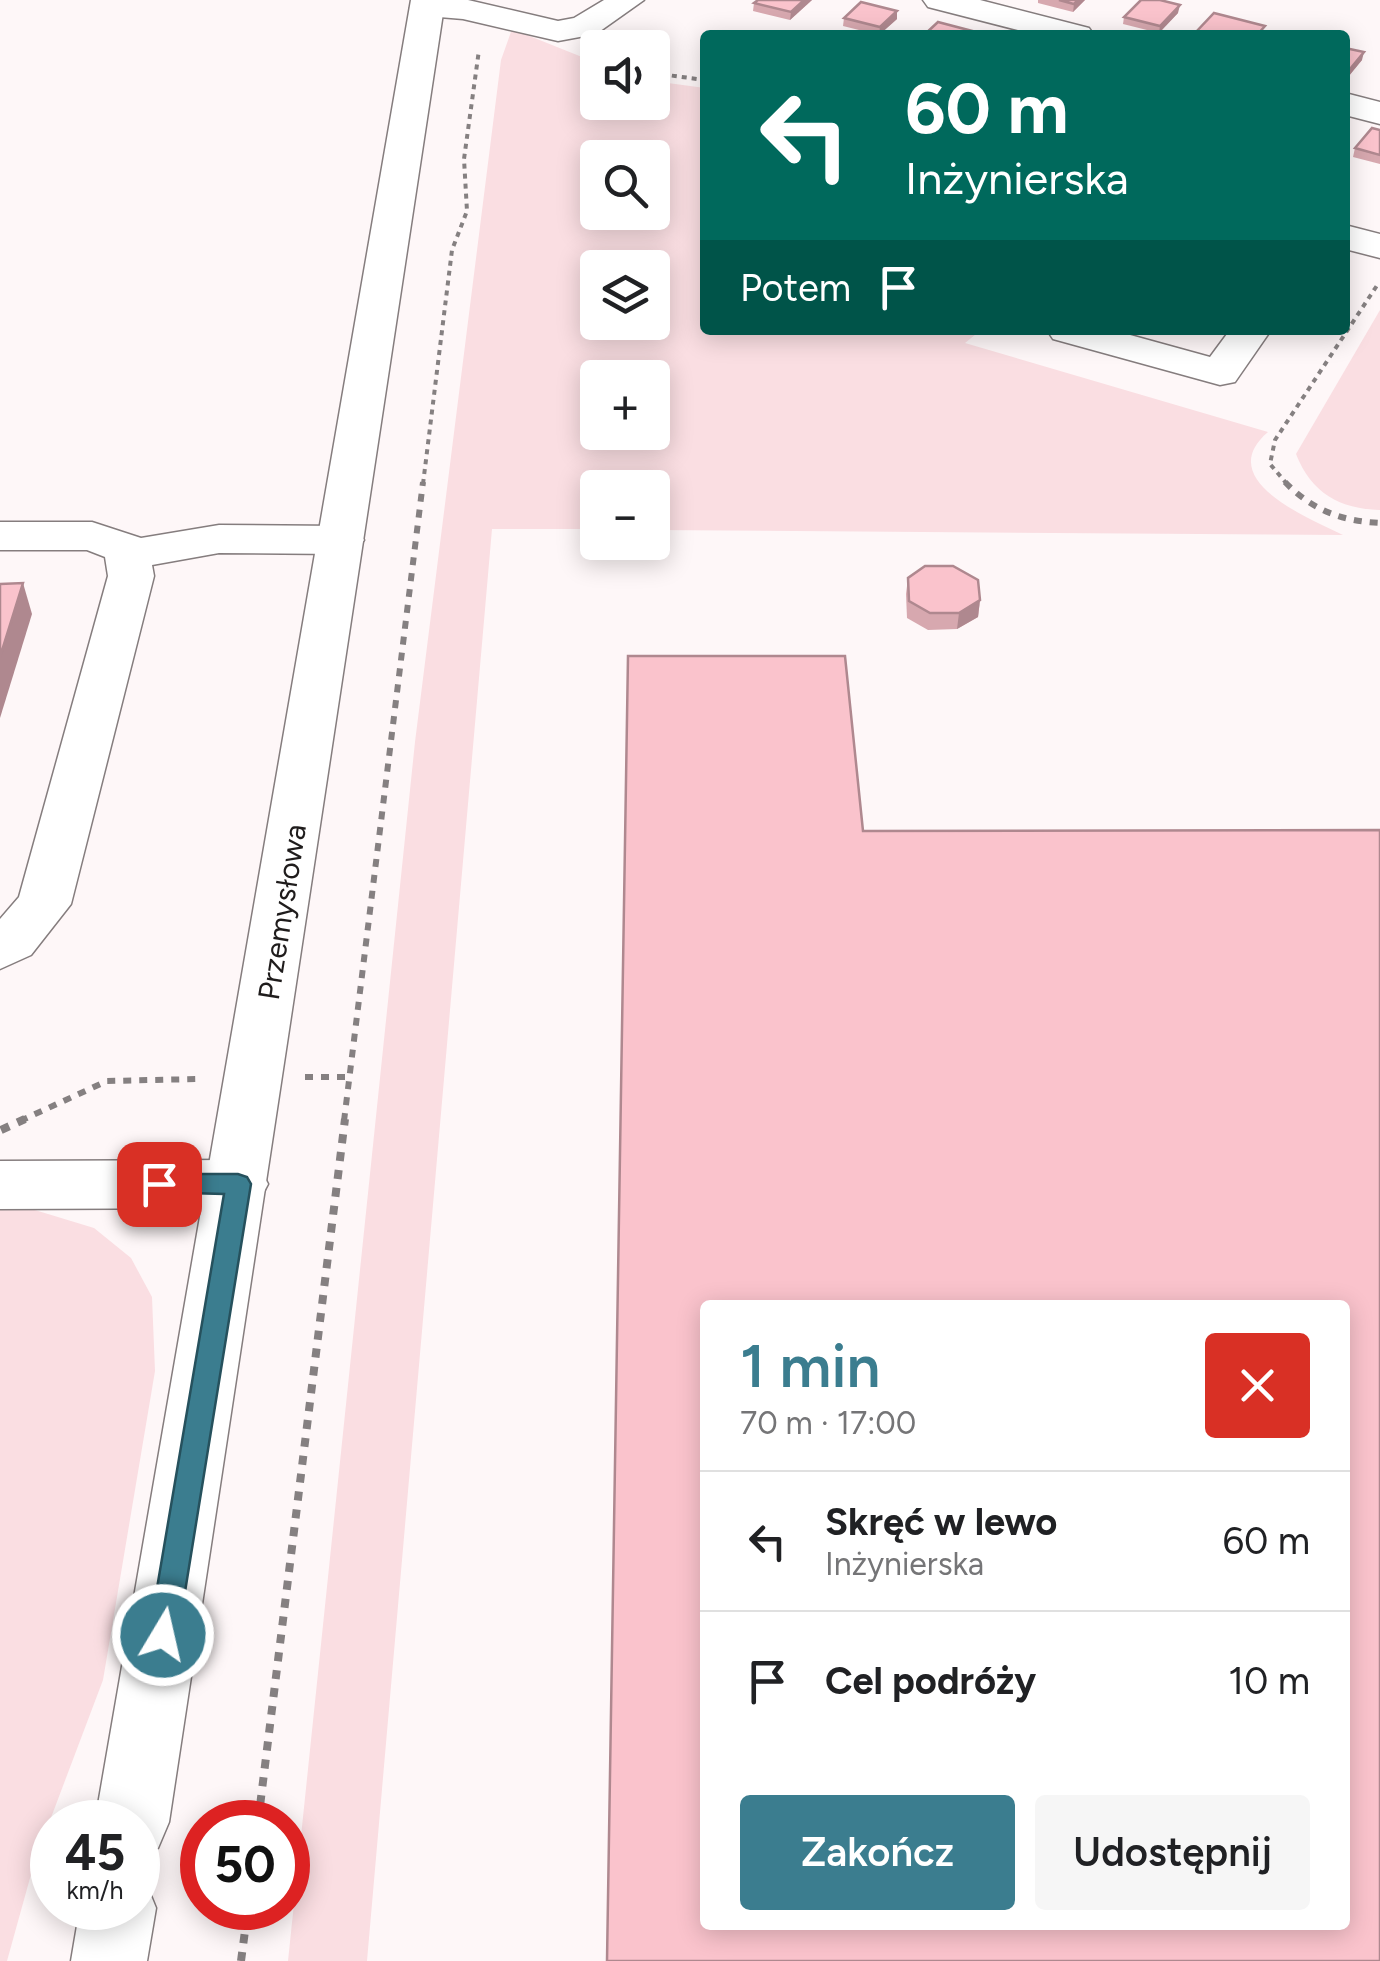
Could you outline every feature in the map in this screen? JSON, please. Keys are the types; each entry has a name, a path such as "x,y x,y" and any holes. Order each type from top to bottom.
{"main road":[{"path":"428,4 558,31 584,27 628,0"},
{"path":"940,0 1057,30"},
{"name":"Przemysłowa","path":"136,1800 428,4"},
{"path":"1350,105 1380,113"},
{"path":"1350,238 1380,246"},
{"path":"1086,335 1220,373 1248,335"},
{"path":"0,536 92,536 126,549 131,576 44,904 12,941 0,948"},
{"path":"128,555 219,539 342,540"},
{"path":"0,1185 238,1184"},
{"path":"109,1961 114,1930"}],"path":[{"path":"261,1800 452,250 467,225 470,206 463,166 483,14"},
{"path":"670,75 700,79"},
{"path":"1350,330 1380,280"},
{"path":"1347,335 1275,440 1270,464 1290,490 1318,510 1349,523 1380,523"},
{"path":"0,1130 107,1081 350,1077"},
{"path":"241,1961 245,1930"}],"shaded area":[{"path":"512,29 580,56 580,120 670,120 670,83 700,87 700,335 975,335 965,343 1268,432 1254,450 1251,466 1258,481 1290,508 1343,535 670,530 670,470 580,470 580,529 492,529 367,1961 288,1961 291,1930 310,1930 310,1800 305,1800 415,742 501,60"},
{"path":"1380,310 1380,510 1352,506 1329,496 1310,479 1296,454"},
{"path":"0,1207 25,1207 94,1228 131,1258 152,1297 155,1371 103,1680 58,1800 30,1800 30,1878 7,1961 0,1961"}],"building":[{"path":"804,0 791,12 754,3"},
{"path":"1141,0 1180,5 1160,26 1124,17"},
{"path":"861,2 897,11 880,27 844,18"},
{"path":"1214,13 1265,26 1261,30 1198,30"},
{"path":"938,22 968,30 929,30"},
{"path":"1350,49 1364,52 1350,69"},
{"path":"1372,128 1380,130 1380,155 1355,148"},
{"path":"925,566 953,566 978,580 980,600 959,613 930,613 909,601 908,578"},
{"path":"23,583 0,657 0,584"},
{"path":"628,656 845,656 863,831 1380,830 1380,1961 607,1961"}],"route":[{"path":"159,1184 238,1184 163,1635"}]}
